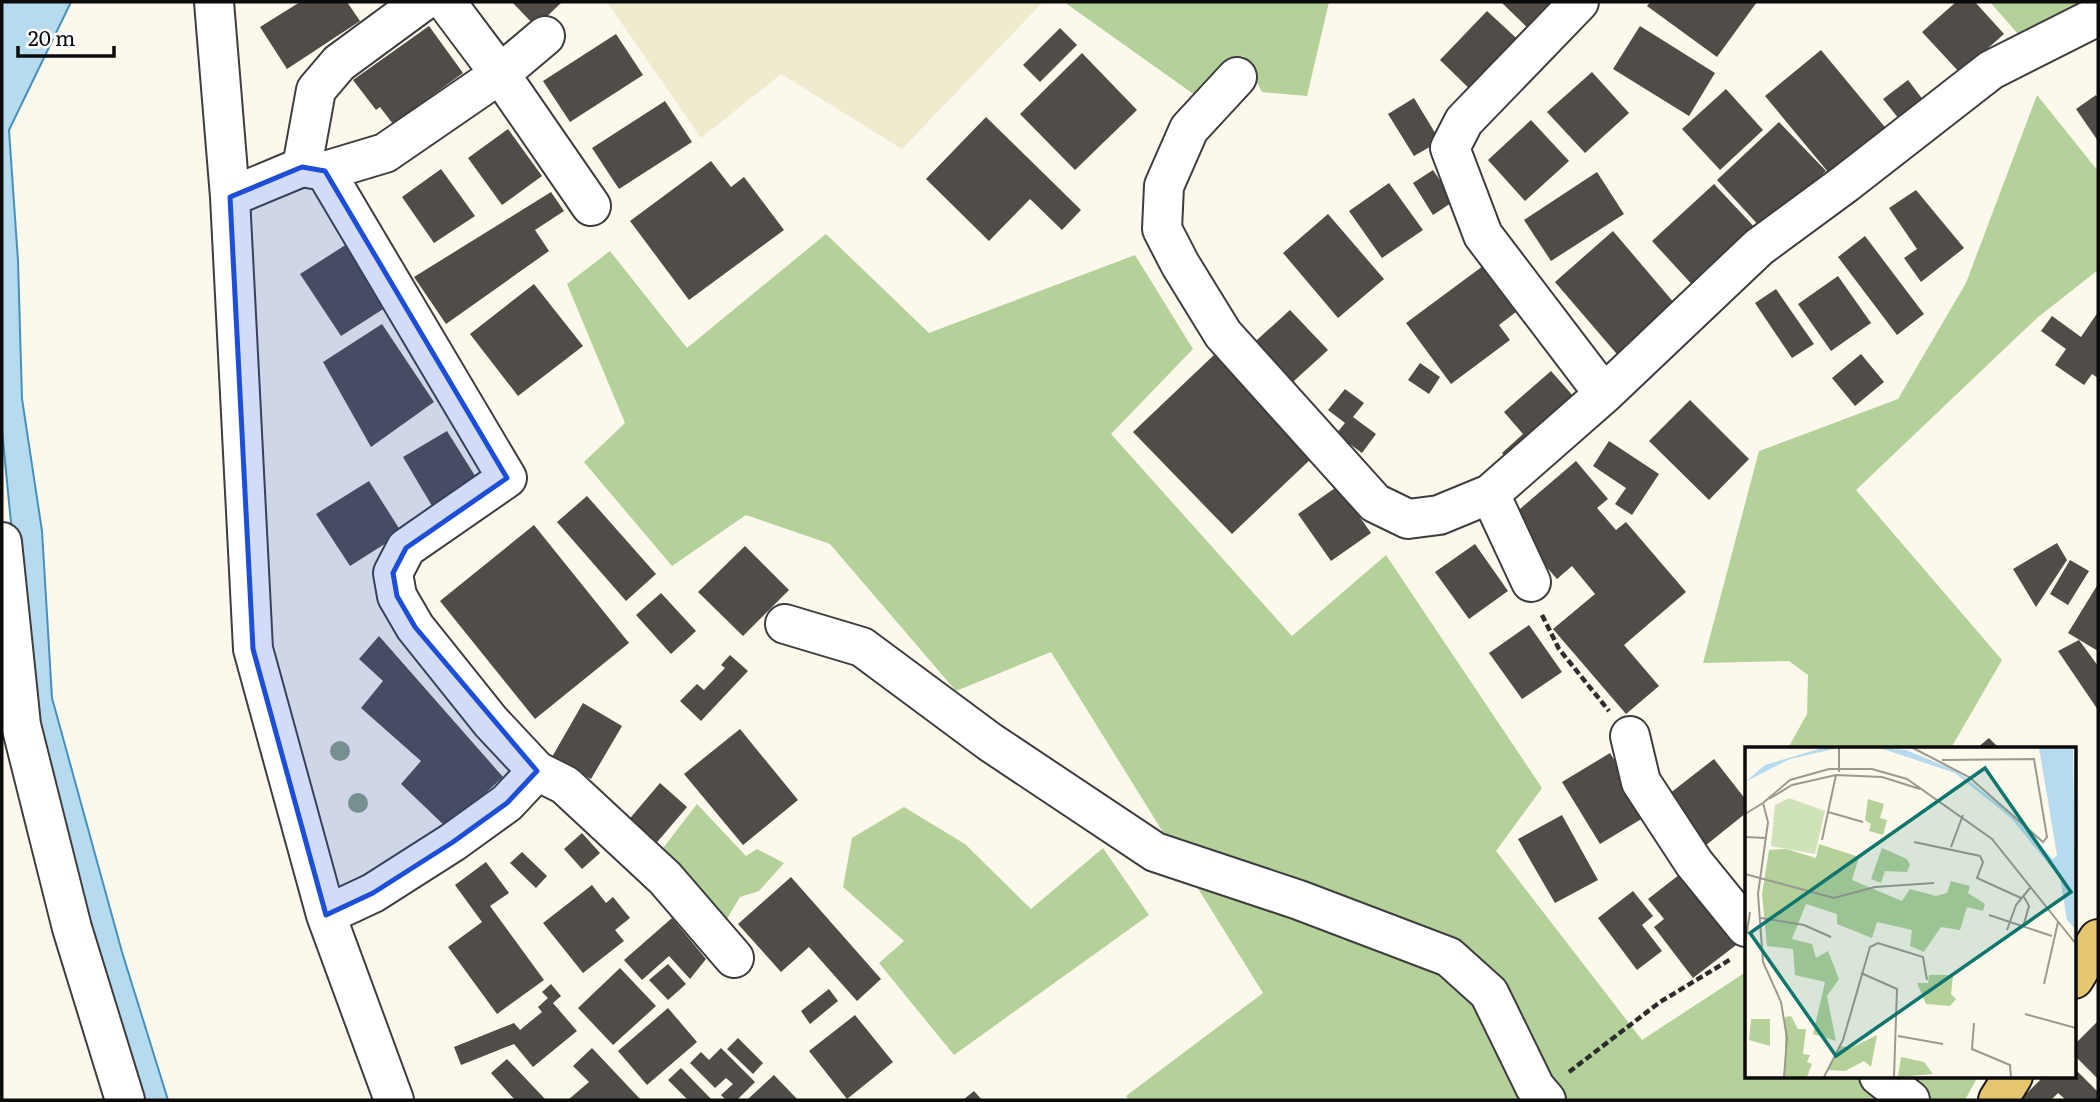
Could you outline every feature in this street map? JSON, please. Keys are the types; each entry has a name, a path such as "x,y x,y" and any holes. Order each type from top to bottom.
{"main road":[{"path":"2076,976 2098,939"},
{"path":"1998,1100 2012,1078"}],"street":[{"path":"214,2 230,197 253,649 326,915 391,1089"},
{"path":"422,2 339,63 316,90 314,169 507,478 406,548 393,573 397,596 415,627 491,722 537,771 565,785 665,878 734,958"},
{"path":"446,2 500,74 591,206"},
{"path":"1579,2 1464,121 1450,148 1483,234 1604,394"},
{"path":"1237,77 1189,129 1164,186 1162,229 1223,334 1375,503 1408,519 1439,515 1490,494 1604,394 1759,247 1992,70 2098,16"},
{"path":"230,197 314,169 385,153 500,74 544,36"},
{"path":"1490,494 1531,582"},
{"path":"2,542 21,725 72,928 125,1100"},
{"path":"785,624 862,647 990,743 1155,852 1299,900 1449,957 1489,993 1535,1087 1545,1099"},
{"path":"1630,736 1641,782 1741,941"},
{"path":"326,915 373,893 453,842 507,803 537,771"},
{"path":"1882,1078 1910,1100"}],"path":[{"path":"1531,582 1532,595 1559,649 1630,736"},
{"path":"1545,1099 1574,1066 1741,941"}],"highlighted area":[{"path":"302,167 325,171 507,478 406,548 393,573 397,596 415,627 537,771 507,803 453,842 373,893 326,915 253,649 230,197"}],"shaded area":[{"path":"607,2 1043,2 902,149 781,74 701,138"}],"green space":[{"path":"1064,2 1329,2 1307,96 1262,92 1243,55 1199,98"},
{"path":"1990,2 2098,2 2026,43"},
{"path":"2037,95 2098,171 2098,270 2037,318 1856,490 2002,660 1952,747 1789,747 1807,714 1808,675 1789,661 1703,663 1759,451 1898,399 1966,283"},
{"path":"826,234 929,333 1135,255 1193,349 1111,434 1292,636 1386,555 1542,788 1496,851 1642,1040 1745,973 1745,1078 1977,1078 1965,1100 1129,1100 1126,1096 1263,993 1051,652 956,691 830,544 746,515 672,566 584,462 625,423 567,284 610,251 687,348"},
{"path":"697,804 746,856 757,849 784,863 759,891 740,897 725,922 657,856"},
{"path":"904,807 965,844 1031,909 1103,848 1149,915 954,1055 879,963 904,941 843,887 852,838"}],"water":[{"path":"2,2 71,2 9,130 18,261 22,399 42,531 52,698 122,952 168,1100 142,1100 29,709 2,430"}],"building":[{"path":"300,2 347,2 360,21 287,69 260,27"},
{"path":"512,2 562,2 536,27"},
{"path":"1501,2 1569,2 1538,38"},
{"path":"1650,2 1757,2 1717,57 1647,6"},
{"path":"1956,2 1975,2 2004,34 1960,73 1922,32"},
{"path":"1487,11 1527,48 1479,98 1440,60"},
{"path":"429,26 463,73 393,124 380,107 376,110 353,80"},
{"path":"1640,26 1715,73 1689,116 1613,69"},
{"path":"1060,28 1077,45 1040,82 1023,65"},
{"path":"616,34 643,75 570,122 543,81"},
{"path":"1821,50 1889,132 1833,178 1765,96"},
{"path":"1082,53 1137,110 1075,170 1020,114"},
{"path":"1592,72 1629,113 1585,153 1547,112"},
{"path":"1908,80 1927,105 1903,124 1883,99"},
{"path":"1726,89 1763,130 1720,170 1682,129"},
{"path":"2096,95 2098,99 2098,141 2076,109"},
{"path":"1414,98 1440,141 1414,156 1388,114"},
{"path":"665,101 692,142 619,189 592,148"},
{"path":"986,117 1081,210 1062,230 1030,199 989,241 926,179"},
{"path":"1531,120 1569,161 1525,201 1488,160"},
{"path":"1779,122 1826,171 1763,230 1717,180"},
{"path":"508,129 542,176 502,205 468,158"},
{"path":"711,161 731,187 744,177 784,230 689,300 630,221"},
{"path":"441,169 475,216 434,243 402,197"},
{"path":"1433,170 1454,201 1433,215 1413,183"},
{"path":"1597,172 1624,214 1551,261 1524,220"},
{"path":"1389,183 1423,230 1382,258 1349,211"},
{"path":"1714,184 1760,233 1698,291 1652,241"},
{"path":"1916,190 1964,248 1921,282 1904,258 1917,249 1889,208"},
{"path":"551,192 564,211 535,230 549,251 446,324 414,277"},
{"path":"1328,214 1384,279 1338,318 1283,253"},
{"path":"1613,231 1681,311 1622,360 1555,282"},
{"path":"1865,236 1924,314 1897,335 1838,257"},
{"path":"347,244 388,306 341,336 300,274"},
{"path":"1487,263 1520,309 1499,325 1510,340 1451,384 1406,323"},
{"path":"1838,276 1871,323 1831,351 1798,304"},
{"path":"534,284 583,346 518,396 470,334"},
{"path":"1776,289 1814,344 1792,358 1755,303"},
{"path":"1290,310 1328,350 1284,390 1247,349"},
{"path":"2098,312 2098,378 2092,374 2084,385 2055,365 2066,349 2041,331 2052,316 2081,337"},
{"path":"382,324 434,402 371,447 323,362"},
{"path":"1215,354 1314,456 1232,534 1133,432"},
{"path":"1861,354 1884,382 1855,406 1832,378"},
{"path":"1420,363 1440,377 1429,394 1408,380"},
{"path":"1551,371 1582,406 1514,466 1502,453 1523,434 1504,412"},
{"path":"1345,389 1364,403 1353,417 1376,434 1362,453 1336,434 1345,423 1328,410"},
{"path":"1690,400 1749,459 1709,500 1649,441"},
{"path":"447,431 477,479 432,506 403,457"},
{"path":"1609,441 1659,474 1632,515 1615,504 1626,488 1593,466"},
{"path":"1576,461 1608,499 1597,508 1616,530 1626,522 1686,592 1624,645 1659,686 1626,714 1553,629 1595,594 1572,566 1557,579 1506,521"},
{"path":"369,481 402,533 350,566 316,514"},
{"path":"1338,486 1371,533 1331,561 1298,514"},
{"path":"587,496 656,574 626,601 557,522"},
{"path":"534,525 629,643 535,719 440,601"},
{"path":"2057,543 2067,560 2036,607 2013,569"},
{"path":"1475,544 1508,591 1469,619 1435,572"},
{"path":"745,546 789,590 743,636 698,592"},
{"path":"2070,560 2089,571 2068,605 2050,594"},
{"path":"2098,584 2098,651 2068,633"},
{"path":"661,593 696,631 671,654 636,615"},
{"path":"1529,625 1562,672 1522,699 1489,653"},
{"path":"379,636 503,777 447,828 401,784 421,761 361,708 383,681 359,659"},
{"path":"2079,640 2098,666 2098,710 2058,651"},
{"path":"730,655 748,671 701,721 680,701 697,684 704,690 725,668 721,665"},
{"path":"583,703 622,726 591,779 552,757"},
{"path":"740,729 798,800 743,845 684,774"},
{"path":"1989,738 1998,747 1978,747"},
{"path":"1610,753 1648,815 1600,844 1562,782"},
{"path":"1714,759 1745,799 1745,814 1700,850 1660,801"},
{"path":"660,783 687,807 653,847 626,823"},
{"path":"1562,815 1598,880 1555,903 1518,839"},
{"path":"582,833 600,853 582,869 564,849"},
{"path":"522,852 547,876 536,888 510,863"},
{"path":"486,862 509,893 490,906 544,980 497,1014 448,947 482,922 455,885"},
{"path":"1688,868 1744,939 1693,978 1654,927 1664,919 1648,899"},
{"path":"791,877 881,979 857,1001 809,947 781,972 738,924"},
{"path":"592,885 606,903 613,897 630,918 615,930 624,941 583,973 543,923"},
{"path":"1633,891 1653,916 1642,925 1662,951 1637,970 1598,918"},
{"path":"672,918 706,959 690,979 669,956 642,980 624,960"},
{"path":"668,964 686,984 668,1000 649,980"},
{"path":"620,968 656,1006 613,1045 578,1008"},
{"path":"551,984 561,996 553,1003 577,1031 533,1067 514,1044 461,1065 454,1047 514,1023 520,1030 542,1012 538,1007 548,998 542,992"},
{"path":"829,989 838,1001 810,1024 801,1011"},
{"path":"668,1008 697,1042 647,1085 618,1051"},
{"path":"855,1015 893,1062 847,1099 809,1051"},
{"path":"2098,1021 2098,1079 2076,1057 2076,1043"},
{"path":"738,1038 763,1063 753,1074 727,1049"},
{"path":"592,1048 641,1100 568,1100 589,1082 573,1066"},
{"path":"721,1048 755,1082 737,1100 726,1100 721,1095 733,1084 726,1078 715,1088 690,1063 701,1052 709,1060"},
{"path":"507,1059 546,1100 515,1100 491,1073"},
{"path":"681,1068 712,1100 688,1100 668,1080"},
{"path":"2076,1070 2098,1092 2098,1100 2066,1100 2058,1093 2051,1100 2020,1100 2042,1078 2076,1078"},
{"path":"774,1075 798,1100 747,1100"},
{"path":"974,1091 982,1100 963,1100"}]}
